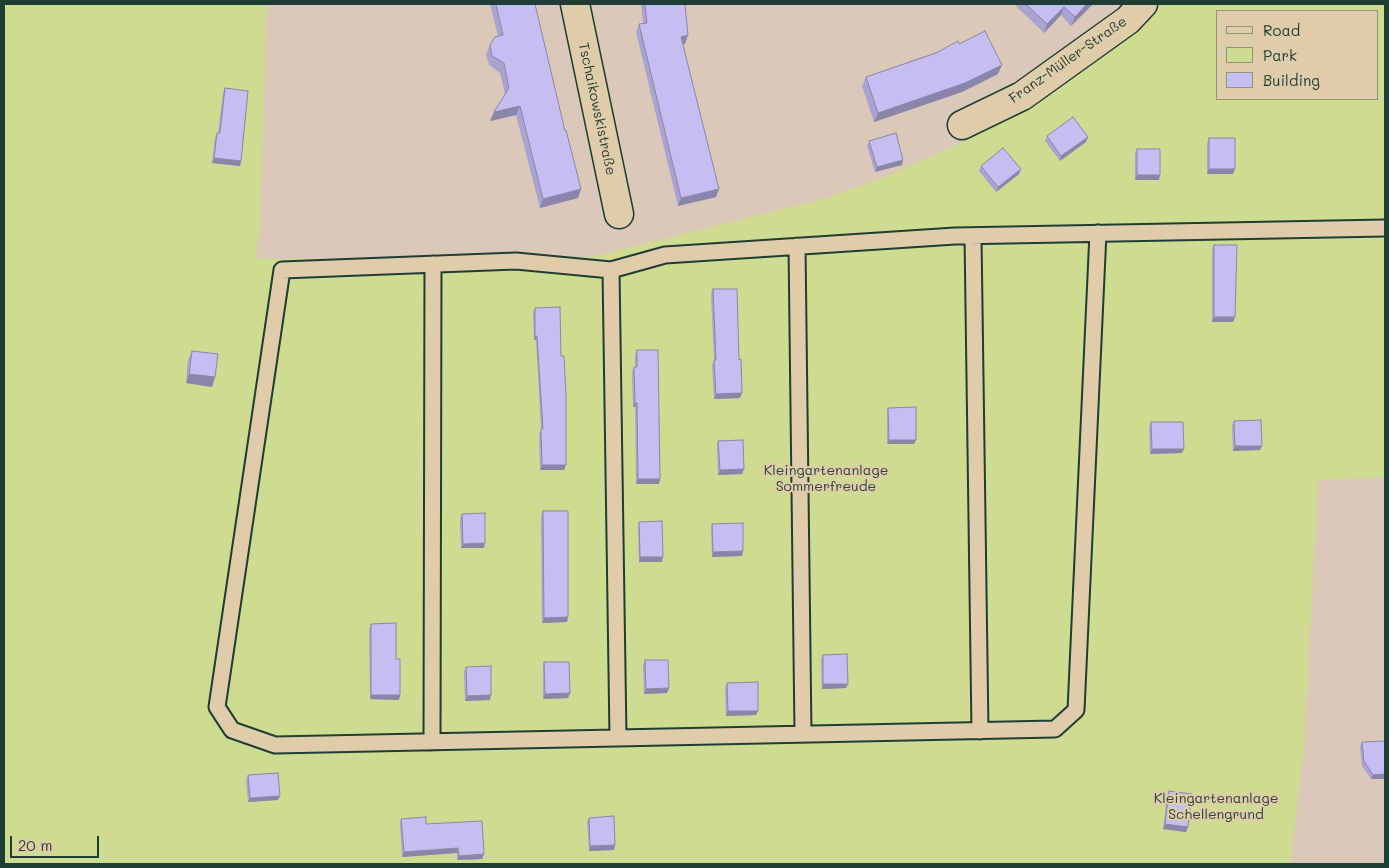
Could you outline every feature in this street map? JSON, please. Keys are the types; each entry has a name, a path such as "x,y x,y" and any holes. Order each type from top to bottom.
{"street":[{"name":"Tschaikowskistraße","path":"575,4 619,214"},
{"name":"Franz-Müller-Straße","path":"962,125 1022,96 1128,20 1143,4"}],"lane":[{"path":"1098,233 1076,710 1055,729 275,746 232,730 217,707 282,270 516,261 611,270 665,255 973,236 1098,233 1385,228"},
{"path":"973,236 980,731"},
{"path":"797,246 803,734"},
{"path":"432,742 433,264"},
{"path":"611,270 618,738"}],"green space":[{"path":"4,4 267,4 260,224 256,259 592,257 827,198 875,181 957,145 1036,99 1163,4 1385,4 1385,477 1318,480 1304,749 1290,864 4,864"}],"building":[{"path":"496,4 535,4 565,131 581,189 543,199 520,106 494,112 509,88 504,63 492,56 490,45 495,37 503,35"},
{"path":"645,4 685,4 688,35 681,37 719,189 681,198 639,24 647,23"},
{"path":"1026,4 1087,4 1075,17 1064,7 1047,24"},
{"path":"985,31 1002,65 965,83 878,113 866,77 936,53 958,41 959,44"},
{"path":"225,88 248,91 241,161 214,158 217,133 220,133"},
{"path":"1073,117 1088,137 1061,156 1047,136"},
{"path":"896,133 903,160 877,167 869,141"},
{"path":"1209,138 1235,138 1235,169 1209,169"},
{"path":"1003,148 1021,169 998,187 981,166"},
{"path":"1137,149 1160,149 1160,175 1137,175"},
{"path":"1214,245 1237,245 1235,317 1214,317"},
{"path":"713,289 737,289 742,393 716,394"},
{"path":"560,307 561,356 564,356 566,396 566,465 542,465 541,429 543,429 537,336 535,336 535,308"},
{"path":"637,350 658,350 660,479 638,479 637,403 635,403 634,367 637,367"},
{"path":"192,351 218,354 215,377 189,374"},
{"path":"916,407 916,440 889,440 888,408"},
{"path":"1261,420 1262,446 1235,446 1234,421"},
{"path":"1151,422 1183,422 1184,449 1152,449"},
{"path":"743,440 744,469 720,470 718,441"},
{"path":"543,511 568,511 568,617 544,618"},
{"path":"485,513 485,543 463,544 462,514"},
{"path":"662,521 663,557 640,557 639,522"},
{"path":"743,523 743,551 713,552 712,524"},
{"path":"396,623 396,659 400,659 400,695 371,695 371,624"},
{"path":"847,654 848,684 823,684 823,655"},
{"path":"645,660 668,660 669,688 646,689"},
{"path":"544,662 569,662 570,693 545,694"},
{"path":"491,666 491,695 467,696 466,667"},
{"path":"758,682 758,711 728,711 727,683"},
{"path":"1385,741 1385,774 1373,775 1364,761 1362,742"},
{"path":"278,773 280,796 250,798 248,775"},
{"path":"1169,791 1192,794 1188,827 1165,824"},
{"path":"614,816 615,845 590,846 589,818"},
{"path":"426,817 426,824 482,821 484,854 459,856 458,848 404,852 401,819"}],"park label":[{"name":"Kleingartenanlage Sommerfreude","path":"826,480"},
{"name":"Kleingartenanlage Schellengrund","path":"1216,808"}]}
